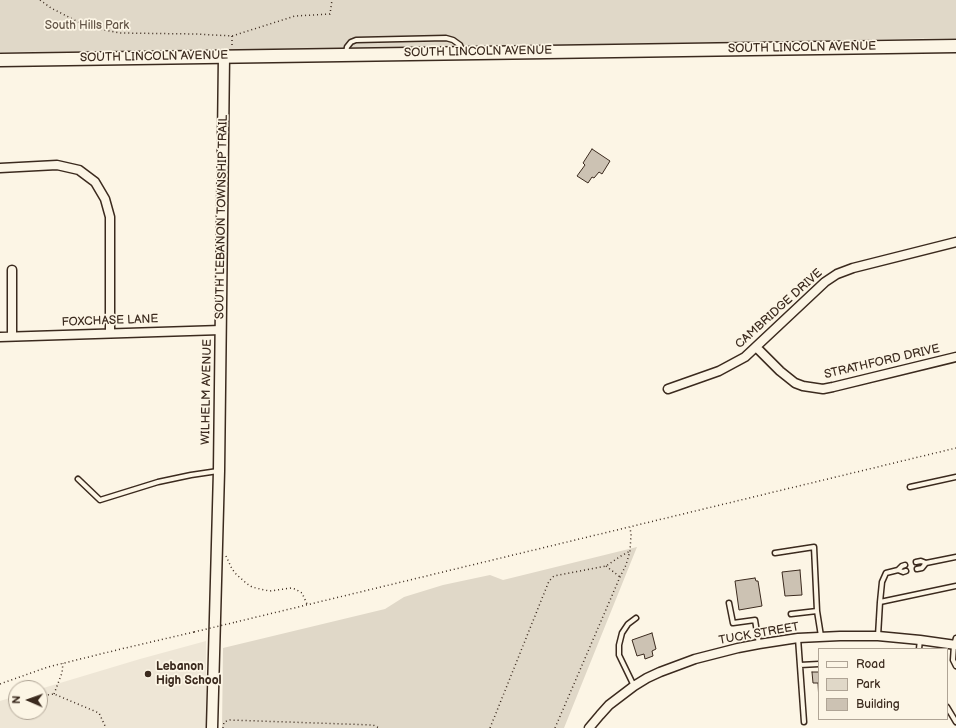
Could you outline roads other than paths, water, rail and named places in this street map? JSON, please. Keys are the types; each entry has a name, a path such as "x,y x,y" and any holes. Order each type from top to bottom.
{"main road":[{"name":"SOUTH LINCOLN AVENUE","path":"0,60 462,52 956,46"}],"street":[{"name":"WILHELM AVENUE","path":"212,728 228,56"},
{"path":"0,168 57,165 79,170 95,182 105,199 110,217 110,333"},
{"name":"CAMBRIDGE DRIVE","path":"668,389 719,371 745,357 825,282 837,274 853,268 956,242"},
{"path":"12,270 12,336"},
{"name":"FOXCHASE LANE","path":"0,337 221,330"},
{"name":"STRATHFORD DRIVE","path":"756,347 788,378 795,383 813,388 833,387 956,357"},
{"name":"TUCK STREET","path":"589,728 609,705 634,686 660,672 695,659 717,653 759,644 821,636 878,636 955,643"}],"lane":[{"path":"78,479 100,500 158,482 219,471"},
{"path":"910,488 956,477"},
{"path":"775,553 814,547 817,610 821,636"},
{"path":"916,562 926,563 956,557"},
{"path":"918,569 922,568 926,563"},
{"path":"878,636 882,582 886,573 898,570 905,565"},
{"path":"898,570 903,572 906,571"},
{"path":"880,602 956,586"},
{"path":"729,603 733,623 755,620 759,644"},
{"path":"791,614 817,610"},
{"path":"634,686 619,655 619,645 622,633 628,624 636,618"},
{"path":"798,638 804,722"},
{"path":"919,648 920,640"},
{"path":"955,643 953,660 956,666"},
{"path":"800,665 818,664"},
{"path":"948,708 956,722"},
{"path":"951,713 956,710"}],"place":[{"name":"Lebanon High School","path":"148,674"}],"park label":[{"name":"South Hills Park","path":"87,26"}]}
